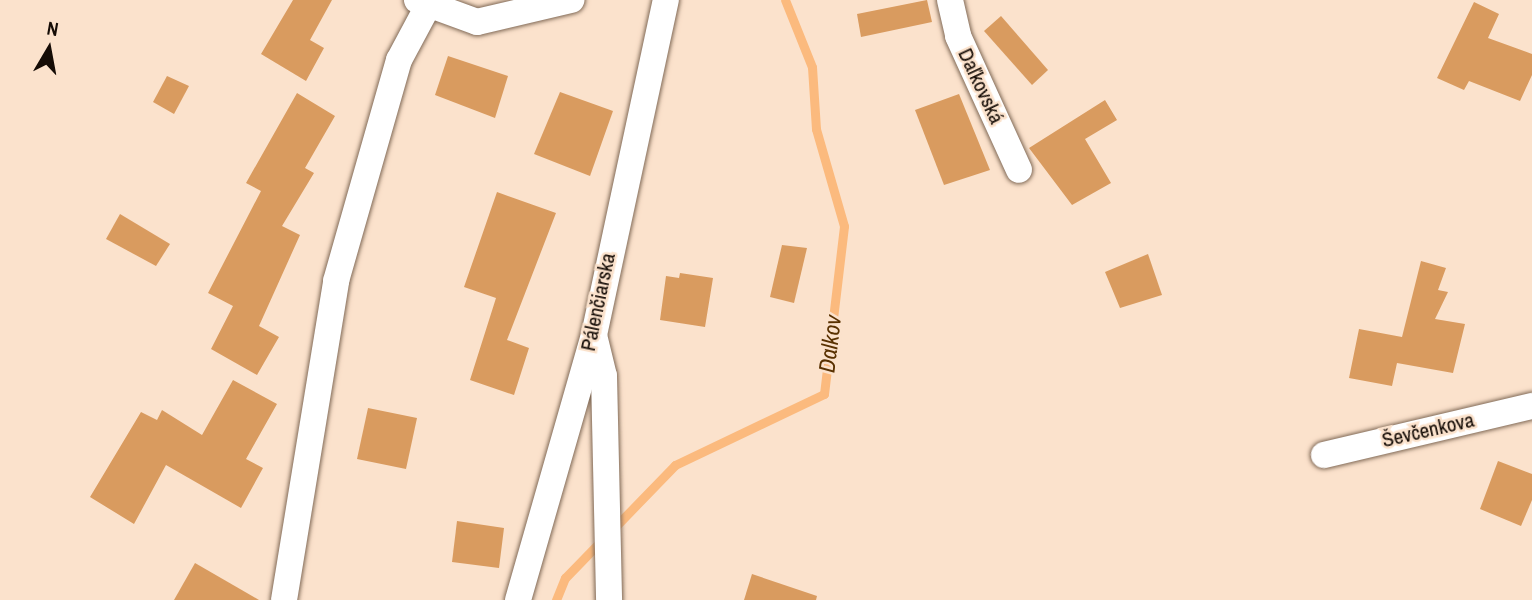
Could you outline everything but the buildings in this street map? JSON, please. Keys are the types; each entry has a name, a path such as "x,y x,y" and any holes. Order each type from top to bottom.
{"street":[{"path":"284,600 336,281 399,60 425,2 477,22 571,0"},
{"name":"Pálenčiarska","path":"518,600 594,335 666,0"},
{"name":"Daľkovská","path":"950,0 958,36 1019,170"},
{"path":"594,335 604,376 603,504 609,556 609,600"},
{"name":"Ševčenkova","path":"1324,455 1532,406"}],"waterway":[{"name":"Dalkov","path":"613,529 675,465 824,394 844,226 816,129 812,67 785,0"},
{"name":"Dalkov","path":"556,600 565,578 601,541"}]}
